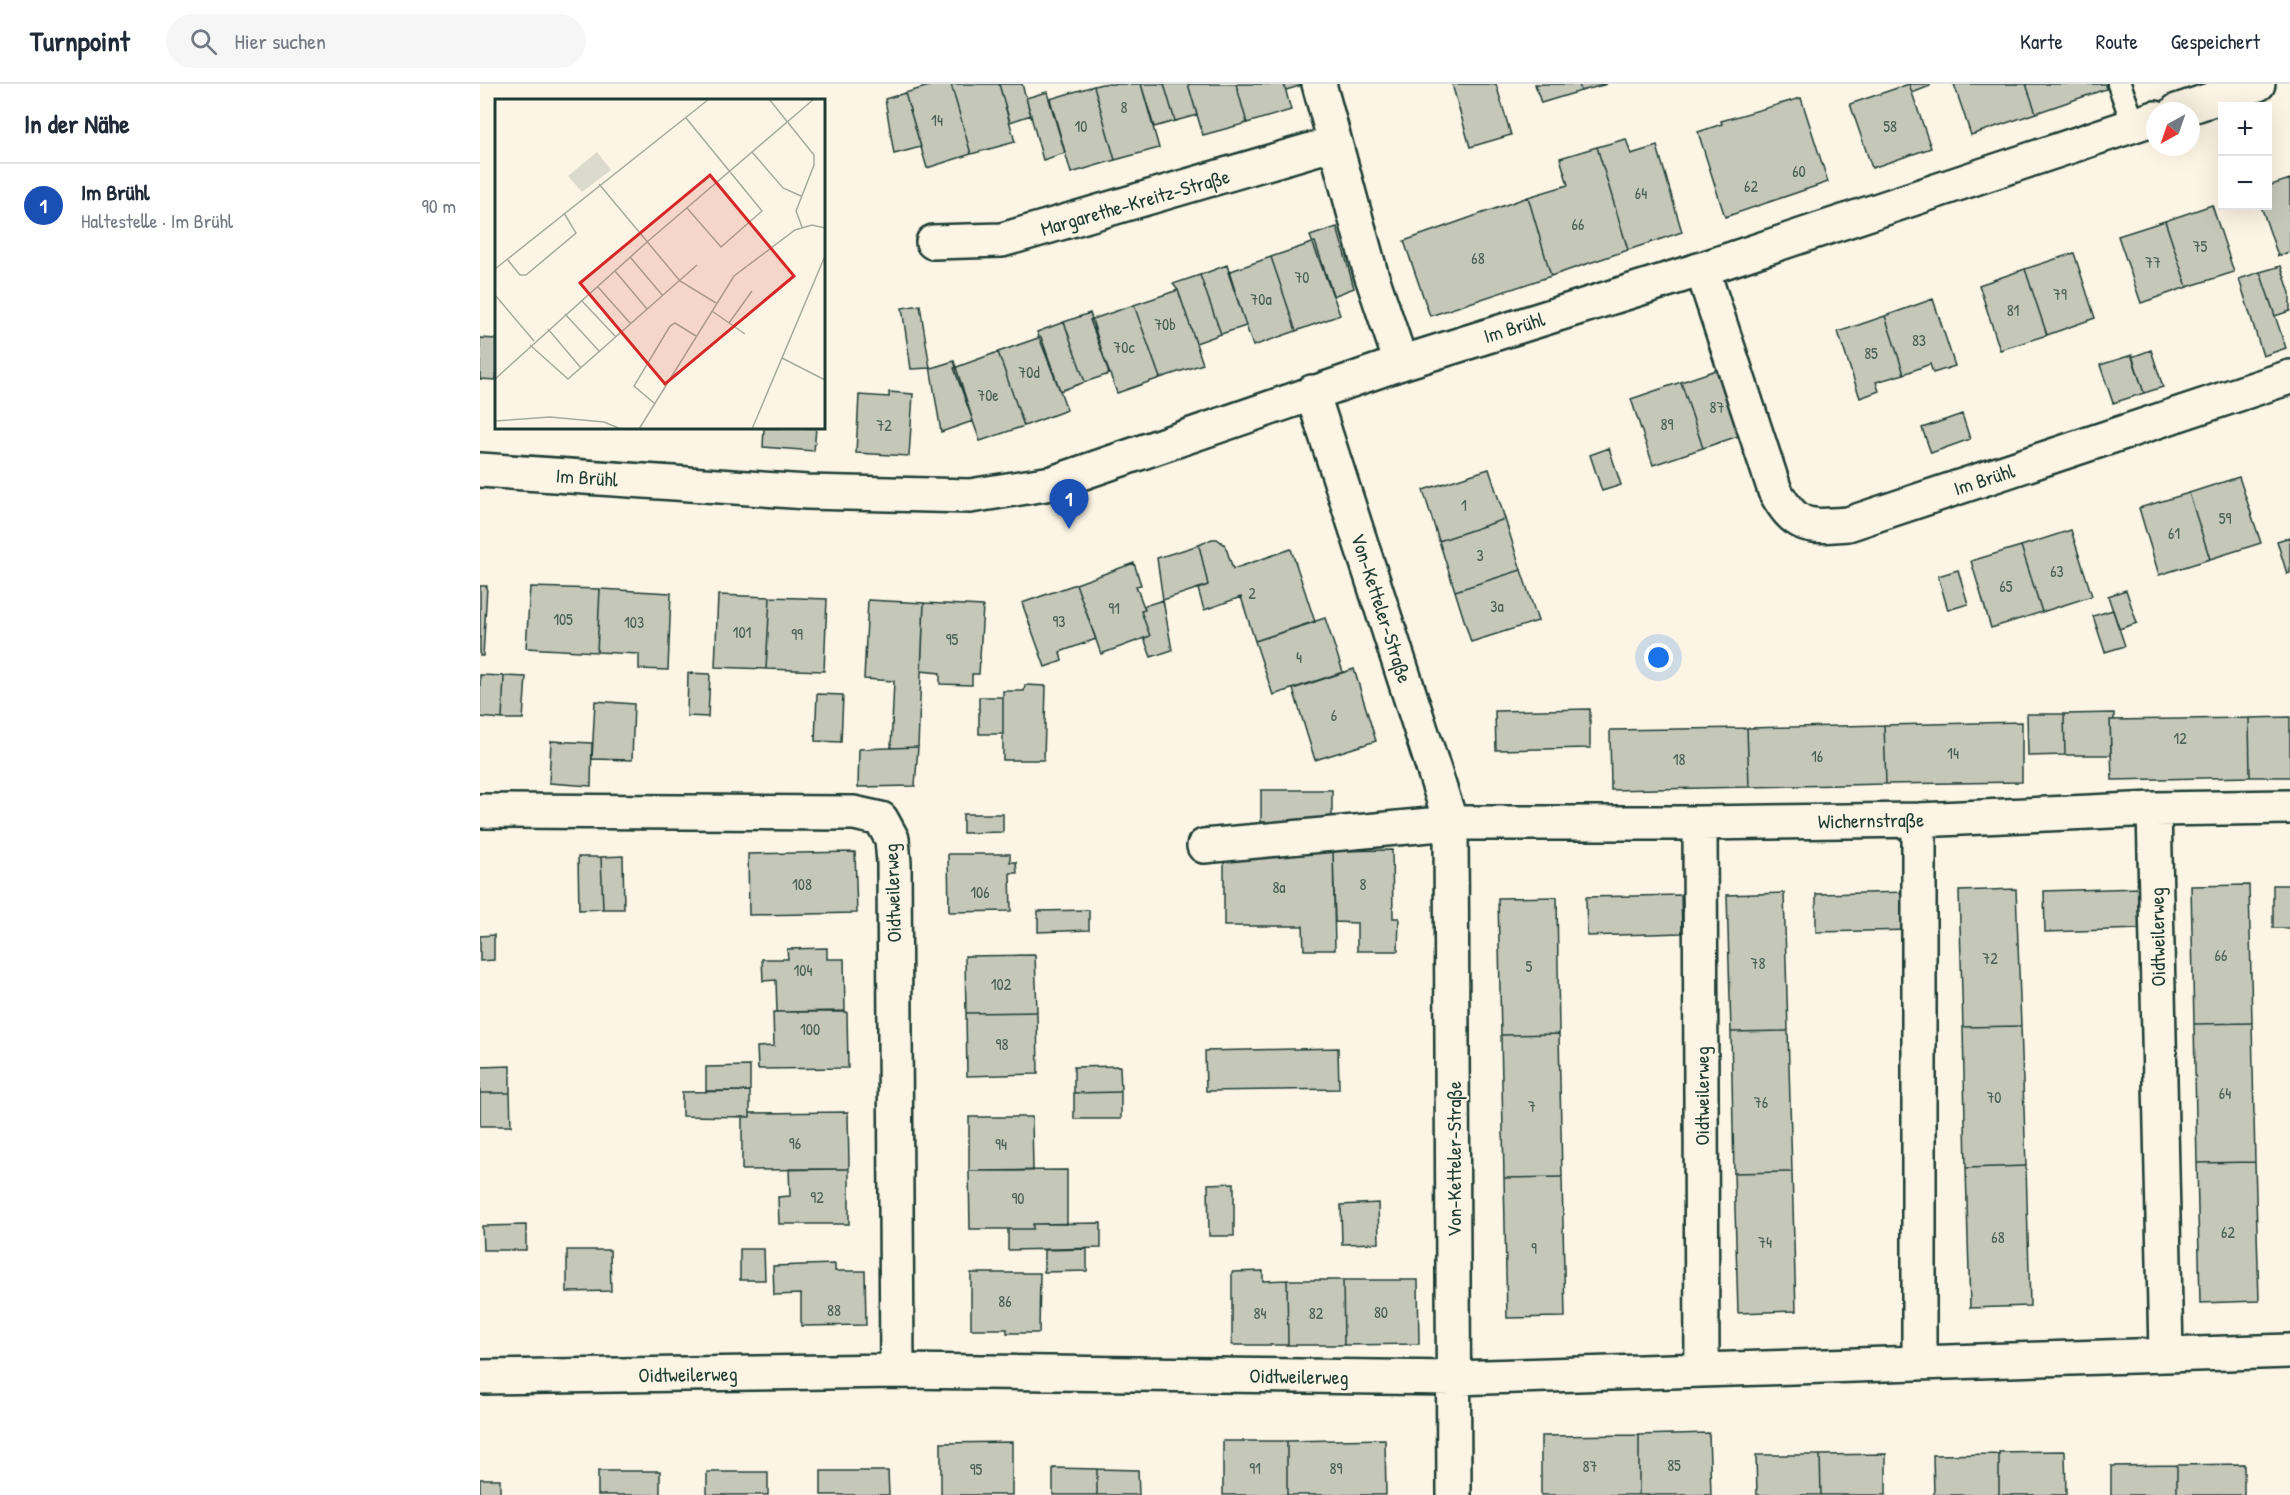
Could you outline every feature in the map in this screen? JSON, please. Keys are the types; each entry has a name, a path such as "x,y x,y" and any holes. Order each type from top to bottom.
{"street":[{"path":"1319,84 1371,274 1401,363"},
{"path":"2200,103 2258,84"},
{"name":"Im Brühl","path":"480,470 807,492 970,496 1052,483 1312,392 1702,269 2145,122"},
{"name":"Margarethe-Kreitz-Straße","path":"933,242 1002,240 1335,144"},
{"name":"Im Brühl","path":"1702,269 1775,491 1786,511 1799,522 1812,527 1848,524 2290,377"},
{"name":"Von-Ketteler-Straße","path":"1312,392 1451,823 1454,1495"},
{"name":"Wichernstraße","path":"1451,823 1919,820 2154,809 2290,807"},
{"name":"Oidtweilerweg","path":"2154,809 2166,1353"},
{"name":"Oidtweilerweg","path":"480,811 854,813 881,819 892,839 894,863 897,1371"},
{"path":"1919,820 1919,1362"},
{"path":"1204,846 1451,823"},
{"name":"Oidtweilerweg","path":"1700,823 1702,1368"},
{"name":"Oidtweilerweg","path":"480,1377 897,1371 1454,1377 2290,1350"}],"lane":[{"path":"2119,84 2145,122"}],"building":[{"path":"936,84 951,84 971,154 927,168 905,93"},
{"path":"951,84 999,84 1015,142 971,154"},
{"path":"999,84 1022,84 1031,115 1010,122"},
{"path":"1141,84 1159,148 1115,160 1094,86"},
{"path":"1141,84 1164,84 1175,121 1154,127"},
{"path":"1164,84 1188,84 1197,115 1175,121"},
{"path":"1188,84 1236,84 1247,123 1203,135"},
{"path":"1236,84 1284,84 1291,110 1247,123"},
{"path":"1284,84 1306,84 1286,90"},
{"path":"1452,84 1496,84 1511,135 1470,147"},
{"path":"1535,84 1579,84 1581,91 1541,103"},
{"path":"1579,84 1607,84 1581,91"},
{"path":"1909,84 1930,84 1930,86 1912,93"},
{"path":"1909,84 1931,148 1872,168 1850,104"},
{"path":"1954,84 2026,84 2036,113 1971,135"},
{"path":"2026,84 2105,84 2106,89 2036,113"},
{"path":"1094,86 1115,160 1071,173 1050,99"},
{"path":"1047,92 1065,153 1043,160 1026,98"},
{"path":"905,93 921,147 894,154 885,99"},
{"path":"1801,98 1828,182 1725,217 1698,132 1722,124 1721,121"},
{"path":"1626,139 1631,154 1657,146 1682,232 1628,250 1597,147"},
{"path":"1597,147 1628,250 1551,276 1528,197 1568,185 1560,158"},
{"path":"2290,179 2290,252 2278,256 2262,210 2272,210 2272,185"},
{"path":"1528,197 1551,276 1430,316 1404,241"},
{"path":"2212,205 2234,272 2187,287 2165,221"},
{"path":"2165,221 2187,287 2141,303 2118,236"},
{"path":"1337,227 1354,288 1333,296 1310,236"},
{"path":"1315,242 1340,315 1296,331 1271,257"},
{"path":"2074,253 2095,318 2047,335 2025,269"},
{"path":"1271,257 1296,331 1253,346 1228,272"},
{"path":"1227,265 1246,326 1221,334 1200,275"},
{"path":"2281,266 2290,293 2290,311 2275,316 2260,272"},
{"path":"2025,269 2047,335 2000,350 1979,285"},
{"path":"2260,272 2286,348 2263,356 2239,279"},
{"path":"1200,275 1221,334 1196,343 1178,290 1173,284"},
{"path":"1178,290 1203,364 1160,378 1134,305"},
{"path":"1933,299 1955,366 1933,373 1930,364 1904,374 1885,316"},
{"path":"920,305 930,368 911,369 902,308"},
{"path":"1134,305 1160,378 1117,393 1090,320"},
{"path":"1090,313 1109,374 1085,382 1064,322"},
{"path":"1885,316 1904,374 1876,382 1879,391 1860,398 1838,332"},
{"path":"1064,322 1085,382 1060,391 1037,332"},
{"path":"1041,337 1067,410 1024,426 998,352"},
{"path":"480,338 495,339 495,380 480,379"},
{"path":"2151,350 2163,387 2144,393 2132,357"},
{"path":"998,352 1024,426 980,441 954,368"},
{"path":"2132,355 2144,393 2113,403 2100,365"},
{"path":"954,361 973,421 941,432 930,366 931,368"},
{"path":"1731,365 1753,431 1703,448 1681,382"},
{"path":"1681,382 1703,448 1653,465 1631,399"},
{"path":"889,392 913,394 909,456 856,453 859,395 889,397"},
{"path":"1962,414 1970,439 1931,453 1922,428"},
{"path":"764,429 816,429 814,451 763,447"},
{"path":"1609,448 1621,485 1602,491 1590,455"},
{"path":"1489,469 1505,519 1439,541 1423,490"},
{"path":"2239,477 2261,543 2210,559 2189,493"},
{"path":"2189,493 2210,559 2159,575 2139,508"},
{"path":"1505,519 1521,570 1455,591 1439,541"},
{"path":"2071,530 2092,596 2042,612 2021,546"},
{"path":"2290,537 2290,573 2287,574 2277,541"},
{"path":"1217,539 1225,545 1233,569 1291,549 1315,622 1255,641 1241,597 1204,610 1198,589 1208,585 1199,545"},
{"path":"1199,545 1208,585 1163,600 1157,558"},
{"path":"2021,546 2042,612 1991,628 1971,561"},
{"path":"1134,563 1141,585 1136,586 1145,610 1141,611 1150,636 1101,654 1076,584"},
{"path":"1521,570 1538,621 1471,642 1455,591"},
{"path":"1958,570 1968,604 1948,610 1938,576"},
{"path":"1076,584 1096,639 1060,652 1062,661 1045,667 1022,603"},
{"path":"480,586 487,586 483,656 480,656"},
{"path":"530,587 600,589 597,652 526,648"},
{"path":"600,589 671,593 668,670 639,669 639,654 597,652"},
{"path":"2126,590 2137,623 2119,629 2108,596"},
{"path":"718,595 770,597 766,669 715,667"},
{"path":"770,597 827,599 824,671 766,669"},
{"path":"868,600 924,603 918,747 891,748 894,681 864,679"},
{"path":"1163,600 1172,650 1151,657 1144,638 1150,636 1141,611 1145,610 1144,606"},
{"path":"924,603 983,606 979,674 972,674 972,685 940,684 940,673 921,671"},
{"path":"2113,610 2125,646 2105,652 2093,616"},
{"path":"1325,618 1343,672 1273,695 1255,641"},
{"path":"1354,669 1376,741 1315,760 1293,689"},
{"path":"688,673 710,674 708,717 687,716"},
{"path":"480,675 504,676 502,719 480,717"},
{"path":"504,676 526,677 523,719 502,719"},
{"path":"1025,685 1046,686 1044,760 1003,760 1003,691 1024,691"},
{"path":"817,694 843,695 841,742 815,741"},
{"path":"979,697 1003,697 1003,734 979,734"},
{"path":"595,701 634,704 632,760 592,759"},
{"path":"1590,709 1590,748 1496,750 1495,711"},
{"path":"2114,713 2114,720 2110,720 2111,755 2065,755 2064,714"},
{"path":"2027,714 2064,714 2065,755 2028,756"},
{"path":"2290,717 2290,777 2250,777 2249,718"},
{"path":"2249,718 2250,777 2112,780 2110,720"},
{"path":"2022,722 2022,782 1886,784 1884,725"},
{"path":"1884,725 1886,784 1749,787 1747,728"},
{"path":"1747,728 1749,787 1611,790 1610,730"},
{"path":"551,741 592,743 591,786 549,783"},
{"path":"918,747 915,786 858,787 859,749"},
{"path":"1261,790 1332,790 1332,823 1261,822"},
{"path":"963,814 1003,814 1003,832 963,833"},
{"path":"1392,850 1393,918 1399,918 1398,951 1357,951 1357,923 1335,922 1333,851"},
{"path":"1224,851 1333,851 1335,950 1304,950 1303,926 1224,926"},
{"path":"855,852 857,913 749,915 748,854"},
{"path":"948,854 1010,854 1010,862 1016,862 1017,873 1010,873 1011,911 949,912"},
{"path":"623,856 624,909 603,909 601,857"},
{"path":"578,857 601,857 603,909 579,910"},
{"path":"2249,885 2252,1023 2194,1024 2191,886"},
{"path":"2273,885 2290,885 2290,928 2273,928"},
{"path":"2139,888 2141,929 2045,932 2044,891"},
{"path":"2016,889 2021,1026 1963,1027 1959,891"},
{"path":"1912,892 1913,930 1816,932 1816,894"},
{"path":"1784,893 1788,1031 1731,1032 1727,895"},
{"path":"1681,895 1682,933 1587,936 1586,897"},
{"path":"1557,897 1559,1034 1501,1035 1498,898"},
{"path":"1089,910 1089,930 1038,932 1038,911"},
{"path":"494,935 494,960 480,961 480,936"},
{"path":"827,948 827,959 844,959 845,1011 777,1012 776,980 763,981 762,959 788,959 787,949"},
{"path":"1035,955 1037,1012 966,1013 965,956"},
{"path":"773,1012 847,1012 848,1068 758,1069 757,1047 774,1046"},
{"path":"1037,1012 1038,1074 967,1076 966,1013"},
{"path":"2252,1023 2255,1162 2197,1163 2194,1024"},
{"path":"2021,1026 2026,1166 1966,1168 1963,1027"},
{"path":"1788,1031 1792,1172 1734,1173 1731,1032"},
{"path":"1559,1034 1562,1177 1504,1178 1501,1035"},
{"path":"1338,1048 1339,1089 1206,1091 1205,1051"},
{"path":"510,1066 510,1093 480,1093 480,1067"},
{"path":"750,1066 750,1091 706,1091 706,1067"},
{"path":"1120,1066 1121,1092 1074,1093 1074,1067"},
{"path":"750,1091 750,1117 682,1116 682,1092"},
{"path":"1121,1092 1121,1119 1074,1119 1074,1093"},
{"path":"480,1093 510,1093 511,1126 480,1126"},
{"path":"848,1112 849,1169 742,1170 742,1117 750,1117 750,1113"},
{"path":"969,1117 1032,1117 1033,1171 969,1171"},
{"path":"2255,1162 2259,1301 2200,1303 2197,1163"},
{"path":"2026,1166 2030,1306 1970,1308 1966,1168"},
{"path":"789,1169 849,1169 849,1224 779,1224 778,1197 790,1196"},
{"path":"1067,1170 1067,1224 1033,1224 1033,1229 970,1229 969,1171"},
{"path":"1792,1172 1796,1311 1738,1313 1734,1173"},
{"path":"1562,1177 1565,1317 1507,1318 1504,1178"},
{"path":"1234,1183 1234,1236 1209,1236 1208,1184"},
{"path":"1378,1203 1379,1243 1342,1244 1341,1205"},
{"path":"1101,1223 1101,1248 1008,1250 1008,1229 1033,1229 1033,1224"},
{"path":"526,1225 526,1250 483,1250 482,1226"},
{"path":"740,1249 764,1249 765,1280 740,1280"},
{"path":"1087,1249 1087,1271 1044,1272 1044,1250"},
{"path":"567,1250 610,1250 611,1291 567,1292"},
{"path":"835,1264 835,1271 865,1271 866,1325 801,1326 801,1294 774,1295 773,1266"},
{"path":"1263,1271 1263,1281 1287,1280 1288,1345 1232,1345 1232,1272"},
{"path":"971,1273 1040,1273 1039,1333 1007,1333 1007,1329 971,1329"},
{"path":"1287,1280 1343,1280 1344,1345 1288,1345"},
{"path":"1343,1280 1418,1280 1419,1344 1344,1345"},
{"path":"1709,1433 1711,1495 1639,1495 1639,1435"},
{"path":"1639,1435 1639,1495 1541,1495 1541,1436"},
{"path":"1385,1439 1386,1495 1287,1495 1287,1441"},
{"path":"1223,1441 1287,1441 1287,1495 1223,1495"},
{"path":"1012,1442 1012,1495 941,1495 941,1443"},
{"path":"2065,1451 2066,1495 1999,1495 1999,1452"},
{"path":"1886,1454 1886,1495 1821,1495 1820,1455"},
{"path":"1999,1454 1999,1495 1934,1495 1933,1455"},
{"path":"1756,1455 1820,1455 1821,1495 1757,1495"},
{"path":"2244,1464 2244,1495 2177,1495 2177,1465"},
{"path":"2177,1465 2177,1495 2111,1495 2111,1466"},
{"path":"1053,1468 1097,1469 1097,1495 1053,1495"},
{"path":"1097,1469 1138,1470 1139,1495 1097,1495"},
{"path":"598,1471 660,1471 660,1495 598,1495"},
{"path":"821,1471 888,1471 889,1495 821,1495"},
{"path":"707,1472 768,1472 768,1495 707,1495"},
{"path":"480,1479 500,1479 500,1495 480,1495"}],"place":[{"name":"Im Brühl","path":"1069,529"}]}
